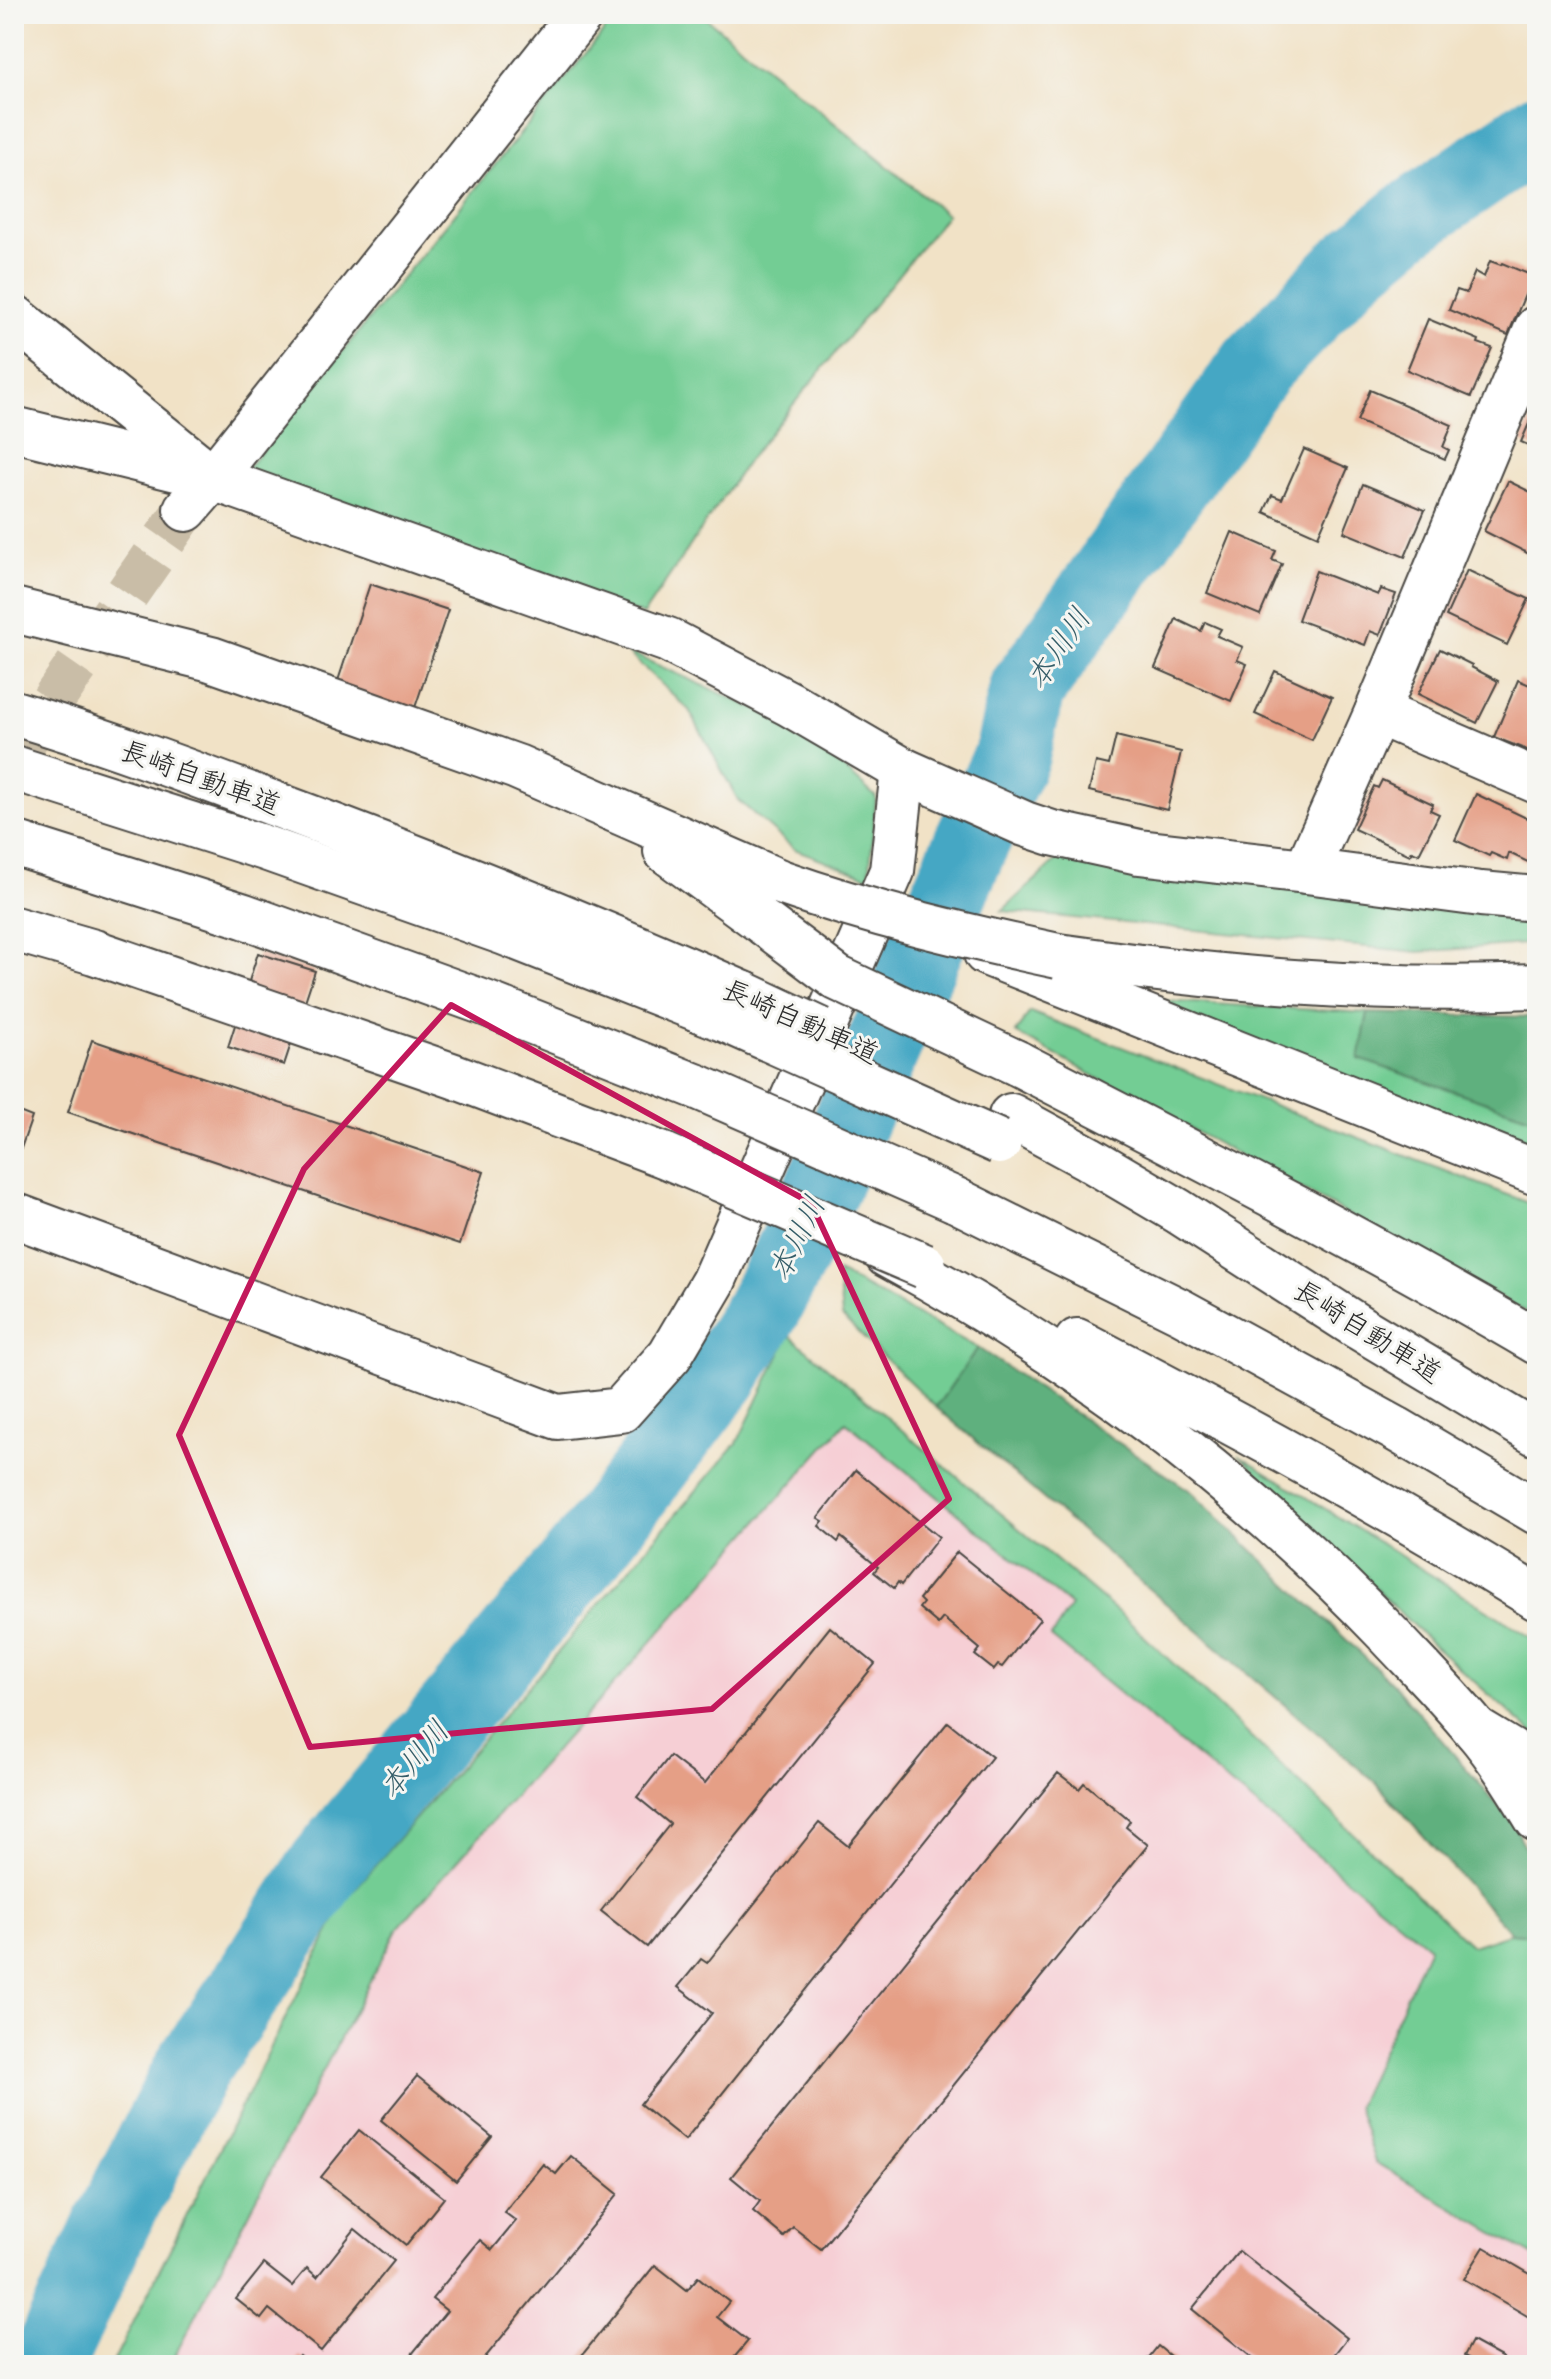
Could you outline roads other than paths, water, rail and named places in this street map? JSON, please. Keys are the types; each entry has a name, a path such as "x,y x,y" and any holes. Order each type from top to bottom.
{"main road":[{"path":"199,494 581,14"},
{"path":"14,317 199,494"},
{"path":"1306,871 1377,712 1537,328"},
{"path":"14,429 199,494 668,640 790,704 918,778 1052,833 1139,852 1537,899"},
{"path":"14,610 211,659 517,767 780,882 839,903 1053,967 1537,1173"},
{"path":"1377,712 1537,781"},
{"name":"長崎自動車道","path":"17,714 168,764 606,933 735,1007 1005,1129 1171,1229 1360,1328 1537,1434"},
{"path":"14,768 265,848 490,927 735,1007"},
{"path":"14,1215 558,1417 621,1410 670,1355 719,1268 892,871 918,778"},
{"path":"566,788 638,830 837,978 1017,1063 1397,1262 1537,1342"},
{"path":"15,844 244,916 485,1003 698,1087 956,1200 1182,1312 1396,1429 1537,1512"},
{"path":"14,929 94,952 454,1076 666,1156 825,1223 1077,1341 1267,1440 1531,1595"},
{"path":"1053,967 1346,987 1454,990 1537,986"},
{"path":"923,1270 1062,1358 1139,1412 1291,1539 1367,1612 1476,1730 1537,1819"},
{"path":"1476,1730 1537,1767"}],"waterway":[{"name":"本川川","path":"46,2365 115,2217 193,2066 326,1865 587,1551 721,1376 760,1314 800,1238 1012,755 1027,689 1256,366 1348,270 1408,220 1537,132"}],"tunnel":[{"path":"14,756 186,509"}]}
